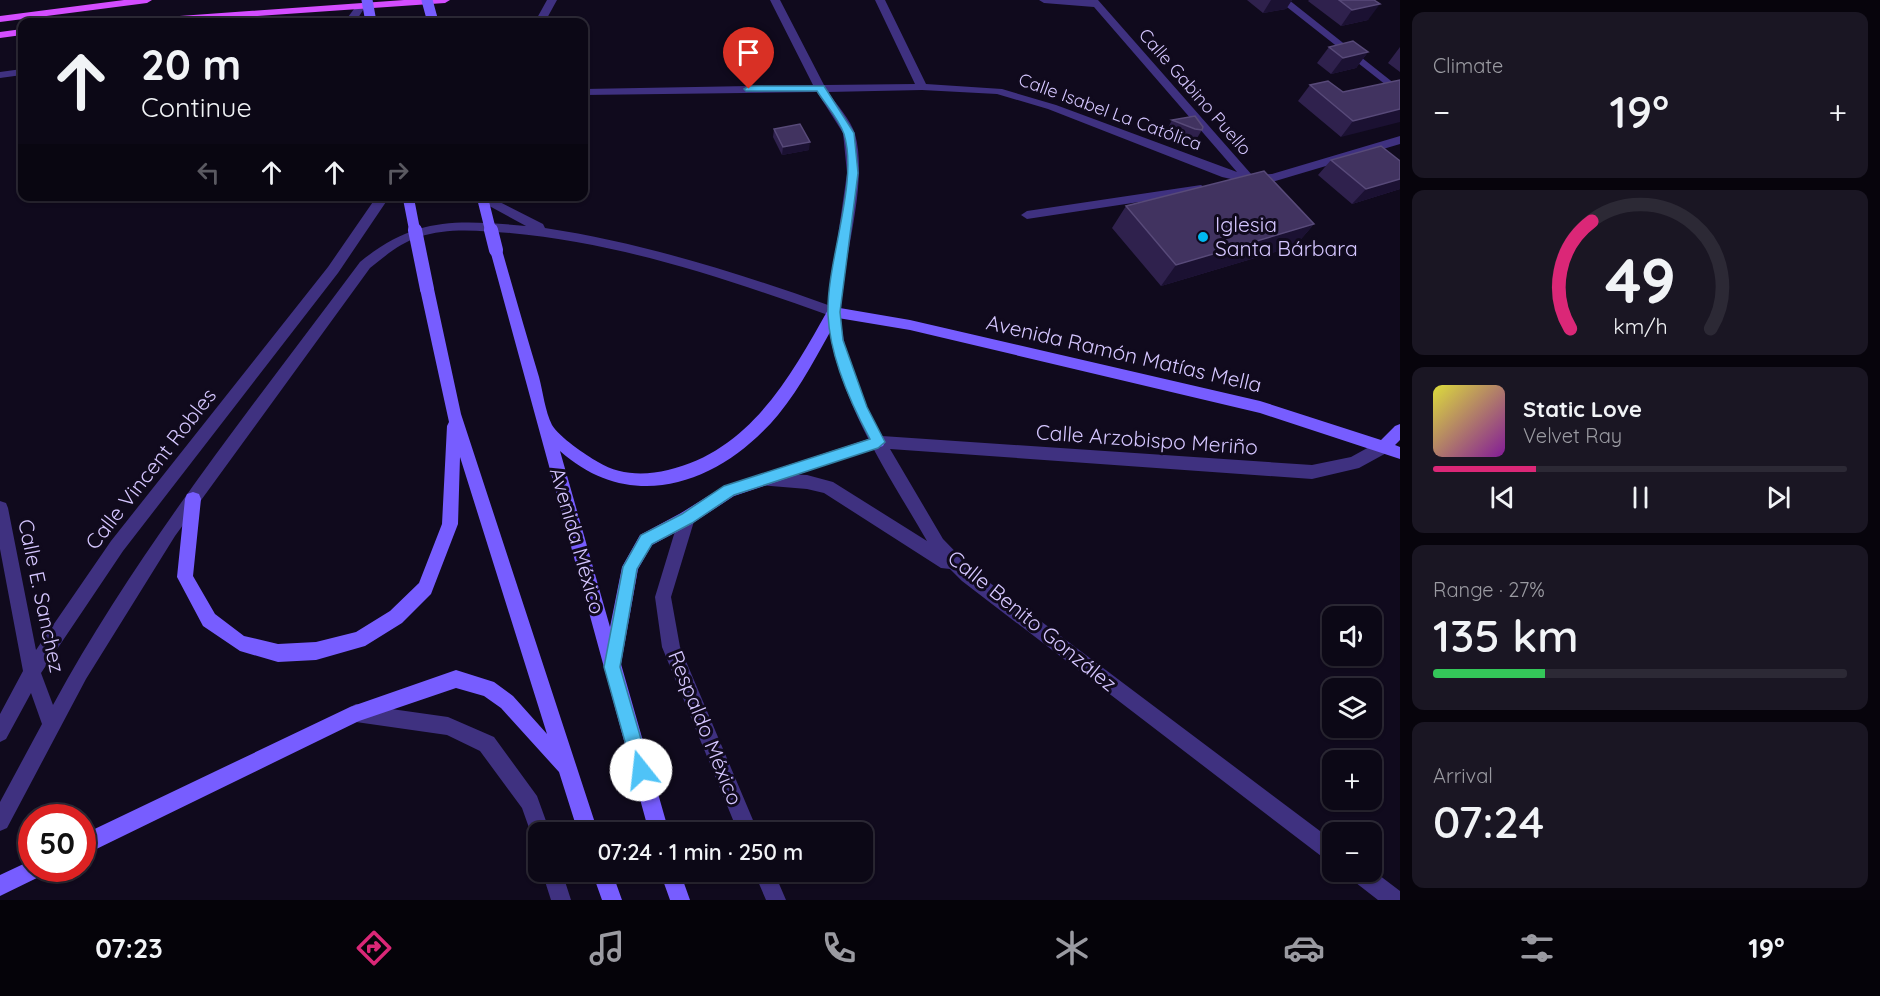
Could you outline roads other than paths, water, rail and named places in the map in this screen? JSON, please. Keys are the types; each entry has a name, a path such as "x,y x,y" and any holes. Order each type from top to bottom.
{"main road":[{"path":"0,19 147,0"},
{"path":"427,0 432,18"},
{"path":"188,18 445,0"},
{"path":"363,4 369,18"},
{"path":"0,35 18,33"},
{"path":"409,201 454,414 585,822"},
{"name":"Avenida México","path":"483,201 656,822"},
{"path":"545,428 587,465 616,478 653,482 708,465 744,441 790,390 834,312"},
{"name":"Avenida Ramón Matías Mella","path":"834,312 910,325 1248,404 1385,446 1400,453"},
{"path":"193,500 185,577 209,620 240,643 278,653 316,651 359,640 396,617 425,588 450,524 454,414"},
{"name":"Calle Arzobispo Meriño","path":"1385,446 1400,429"},
{"path":"612,667 630,567 646,540 687,518 729,490 878,442"},
{"path":"96,839 356,713 456,679 488,688 507,702 566,769"},
{"path":"0,886 18,877"},
{"path":"606,882 612,900"},
{"path":"674,882 680,900"}],"street":[{"path":"542,18 552,0"},
{"name":"Calle Benito González","path":"775,0 820,88 849,133 853,173 834,312 837,340 860,408 937,544 968,576 1322,844"},
{"path":"880,0 922,87"},
{"path":"1044,0 1094,2"},
{"path":"1283,0 1400,93"},
{"name":"Calle Gabino Puello","path":"1094,2 1249,179"},
{"path":"353,18 363,4"},
{"path":"0,75 18,73"},
{"name":"Calle Isabel La Católica","path":"588,92 922,87 998,91 1030,100 1226,174 1249,179 1272,178 1400,140"},
{"path":"1026,215 1272,178"},
{"name":"Calle Vincent Robles","path":"0,733 32,672 117,546 352,243 381,201"},
{"path":"487,201 544,230"},
{"path":"0,821 86,664 170,531 365,266 388,244 425,230 459,226 544,230 656,254 834,312"},
{"name":"Calle Arzobispo Meriño","path":"878,442 1312,472 1354,463 1385,446"},
{"path":"763,480 807,482 828,488 968,576"},
{"name":"Calle E. Sanchez","path":"0,508 32,672 52,726"},
{"name":"Respaldo México","path":"687,518 663,597 671,647 744,822"},
{"path":"356,713 448,726 487,744 530,803 537,822"},
{"path":"555,882 561,900"},
{"path":"768,882 776,900"},
{"path":"1371,882 1395,900"}],"place":[{"name":"Iglesia Santa Bárbara","path":"1203,237"}]}
